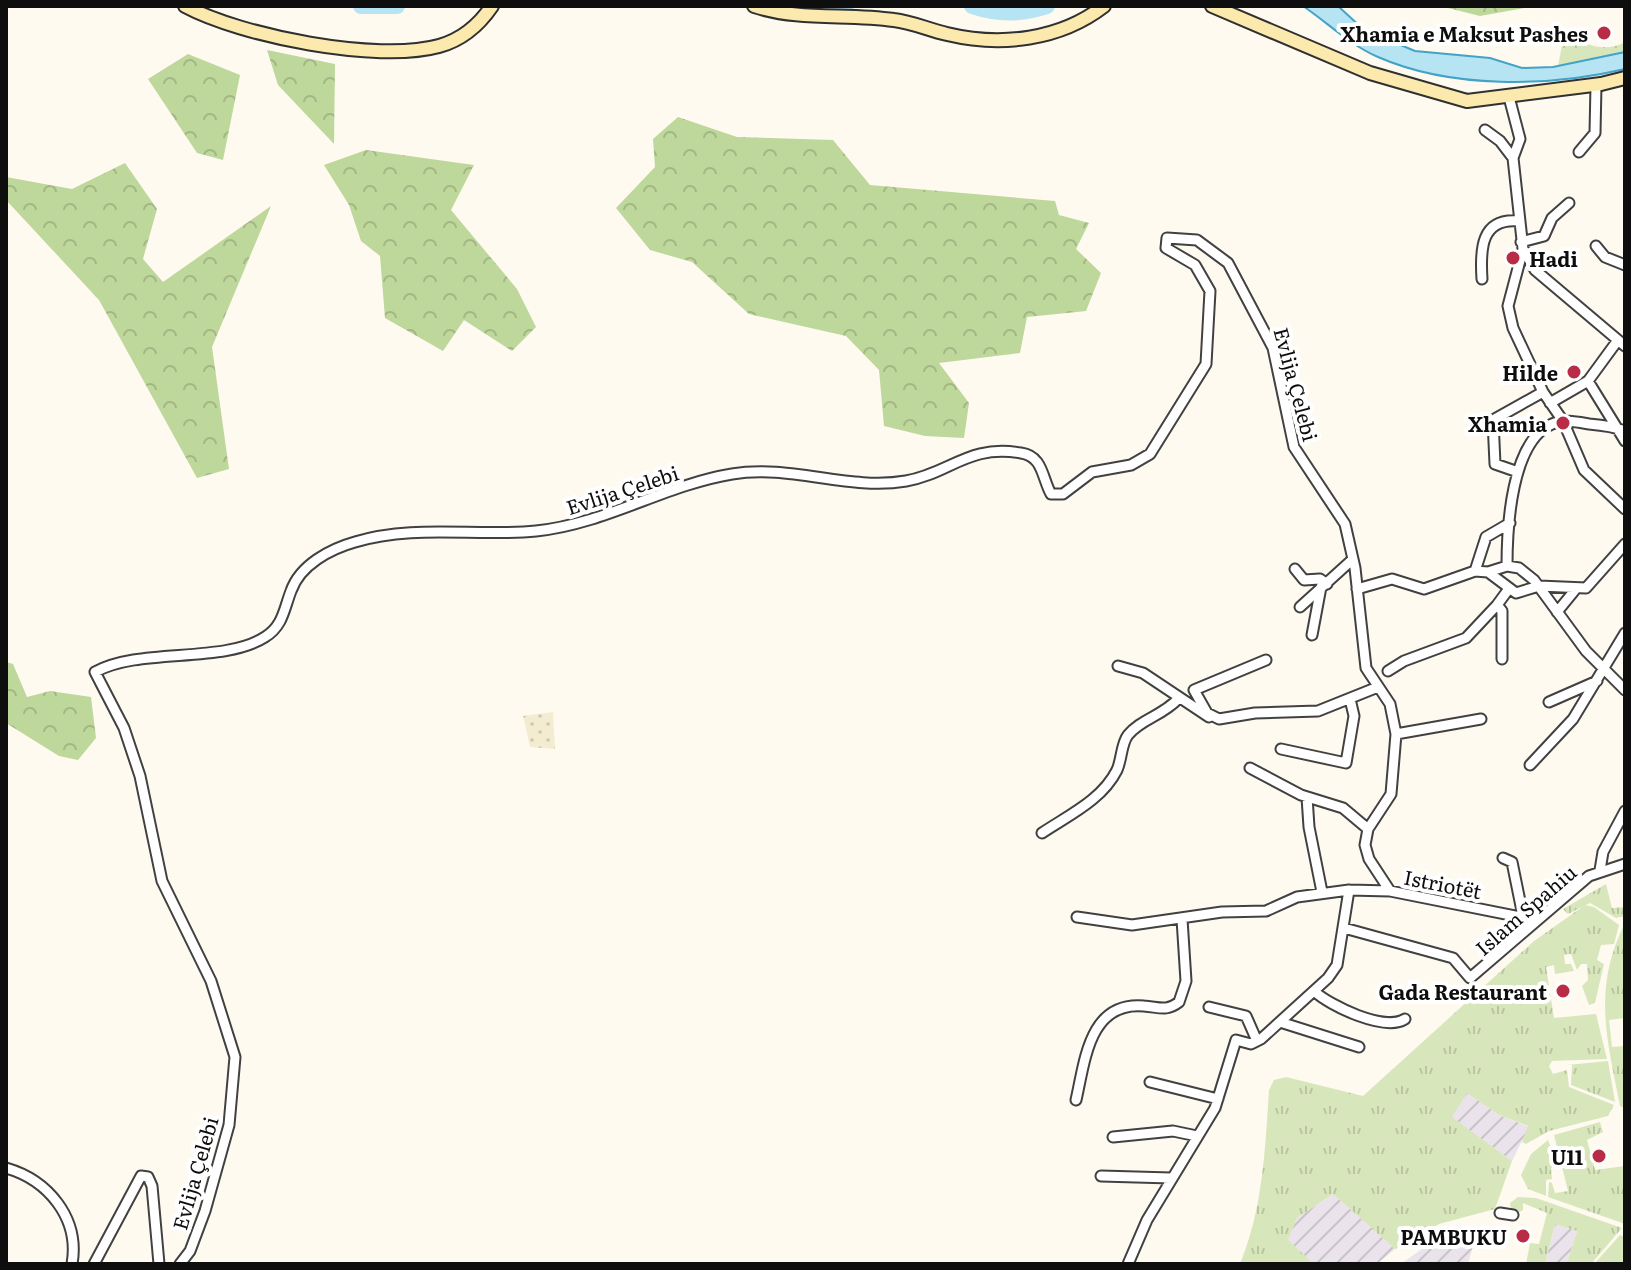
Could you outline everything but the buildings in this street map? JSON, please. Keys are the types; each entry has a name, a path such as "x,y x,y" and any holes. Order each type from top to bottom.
{"main road":[{"path":"185,6 237,27 389,53 441,46 477,25 492,6"},
{"path":"754,6 814,17 896,20 989,41 1057,33 1077,26 1104,6"},
{"path":"1212,6 1307,48 1421,89 1467,101 1596,85 1625,78"}],"street":[{"path":"1579,152 1595,133 1596,85"},
{"path":"1509,97 1520,139 1513,158 1522,246 1535,270 1622,342 1588,381 1550,403"},
{"path":"1485,130 1500,141 1513,158"},
{"path":"1522,246 1544,236 1552,218 1569,203"},
{"path":"1482,279 1482,241 1486,230 1497,223 1518,221"},
{"name":"Evlija Çelebi","path":"180,1264 190,1251 205,1211 226,1137 235,1057 211,981 162,881 140,776 122,723 94,676 98,669 233,648 264,638 280,624 291,591 302,572 340,547 375,536 535,531 570,526 729,474 765,470 862,481 910,480 969,455 994,451 1027,454 1036,459 1051,494 1063,494 1092,472 1121,468 1150,454 1206,364 1210,291 1195,265 1166,248 1164,242 1172,237 1197,240 1215,250 1242,285 1273,348 1294,447 1345,524 1353,559 1366,668 1390,704 1396,734 1391,794 1368,829"},
{"path":"1522,246 1508,306 1517,342 1543,392 1563,421 1584,470 1625,509"},
{"path":"1596,246 1605,257 1625,265"},
{"path":"1588,381 1625,441"},
{"path":"1518,472 1495,464 1493,420 1543,392"},
{"path":"1507,566 1510,519 1518,472 1537,436 1551,424 1563,421 1620,429"},
{"path":"1475,571 1486,537 1510,519"},
{"path":"1557,612 1575,590 1593,582 1625,544"},
{"path":"1300,607 1353,559"},
{"path":"1357,589 1392,579 1424,589 1475,571 1488,572 1507,566 1519,568 1539,586 1586,651 1625,690"},
{"path":"1295,569 1304,580 1320,579 1324,586 1312,635"},
{"path":"1488,572 1516,593 1539,586 1575,590"},
{"path":"1388,671 1404,661 1466,638 1508,590"},
{"path":"1497,605 1502,611 1502,659"},
{"path":"1530,765 1573,719 1625,633"},
{"path":"1212,718 1194,690 1266,660"},
{"path":"1118,666 1143,673 1178,699 1212,718 1279,711 1318,711 1378,687"},
{"path":"1549,702 1597,681"},
{"path":"1042,833 1104,792 1119,767 1128,735 1141,724 1163,714 1178,699"},
{"path":"1281,749 1346,763 1354,716 1350,699"},
{"path":"1396,734 1481,719"},
{"path":"1250,768 1307,797 1343,808 1368,829 1365,845 1369,859 1390,891"},
{"path":"1307,797 1309,827 1322,892"},
{"path":"1625,811 1603,852 1600,870 1625,864"},
{"path":"1503,858 1512,862 1523,916"},
{"name":"Islam Spahiu","path":"1344,928 1453,958 1470,978 1535,920 1600,870"},
{"path":"1128,1264 1147,1220 1218,1099 1236,1040 1247,1044 1257,1041 1314,991 1337,965 1349,890"},
{"name":"Istriotët","path":"1077,917 1126,926 1222,912 1266,911 1322,892 1349,890 1390,891 1535,920"},
{"path":"1076,1100 1082,1062 1103,1016 1116,1009 1144,1006 1162,1010 1179,1002 1186,981 1182,919"},
{"path":"1314,991 1334,1008 1394,1023 1405,1019"},
{"path":"1209,1007 1246,1016 1257,1041"},
{"path":"1280,1022 1359,1047"},
{"path":"1150,1082 1218,1099"},
{"path":"1113,1137 1173,1131 1197,1136"},
{"path":"6,1168 39,1182 55,1199 75,1249 72,1264"},
{"name":"Evlija Çelebi","path":"94,1264 141,1176 148,1177 152,1186 159,1264"},
{"path":"1101,1176 1171,1178"},
{"path":"1500,1213 1513,1215"}],"shaded area":[{"path":"553,712 555,749 530,747 523,716"},
{"path":"1467,1092 1499,1115 1529,1127 1512,1161 1451,1117"},
{"path":"1333,1194 1395,1249 1377,1264 1314,1264 1287,1240 1297,1218"},
{"path":"1555,1224 1577,1231 1568,1260 1563,1264 1545,1264"},
{"path":"1454,1237 1475,1239 1468,1264 1401,1264 1426,1246"}],"green space":[{"path":"1440,6 1535,6 1480,16"},
{"path":"1564,35 1602,47 1625,42 1625,52 1558,66"},
{"path":"267,50 335,64 334,144 278,85"},
{"path":"188,54 240,75 223,160 197,153 148,79"},
{"path":"678,117 737,137 833,140 870,185 1055,201 1059,215 1089,223 1076,249 1101,273 1086,311 1027,317 1020,353 939,363 969,403 964,438 925,436 884,426 879,370 846,336 749,314 692,262 650,250 616,208 655,167 653,139"},
{"path":"366,150 474,165 451,210 517,289 536,327 512,351 464,320 443,351 385,318 380,256 361,241 349,205 324,165"},
{"path":"125,163 157,209 143,259 163,282 271,206 212,347 229,469 197,478 99,300 6,200 6,177 72,189"},
{"path":"6,662 13,664 27,697 50,691 91,697 96,738 78,760 59,756 6,723"},
{"path":"1606,884 1612,908 1625,907 1625,916 1616,918 1590,903 1568,914 1563,909"},
{"path":"1585,905 1594,907 1619,925 1614,944 1601,945 1597,960 1604,964 1595,1003 1589,1005 1582,986 1588,980 1587,964 1581,964 1577,970 1571,954 1564,955 1565,964 1571,964 1574,971 1555,974 1554,965 1546,967 1554,1018 1596,1014 1607,1059 1552,1061 1549,1066 1553,1074 1567,1070 1569,1087 1614,1105 1608,1116 1549,1131 1526,1144 1522,1142 1528,1126 1499,1115 1467,1093 1452,1117 1512,1161 1495,1209 1439,1224 1395,1249 1333,1194 1297,1218 1288,1240 1314,1264 1240,1264 1254,1222 1264,1157 1269,1090 1274,1080 1286,1077 1363,1096 1534,941"},
{"path":"1625,923 1625,1018 1609,1020 1612,1047 1625,1046 1624,1108 1620,1106 1607,1036 1605,992 1608,970"},
{"path":"1608,1061 1615,1102 1571,1085 1572,1065 1567,1065"},
{"path":"1600,1122 1603,1132 1587,1140 1595,1170 1625,1166 1625,1224 1548,1197 1549,1182 1555,1193 1568,1191 1554,1135"},
{"path":"1548,1140 1557,1164 1551,1168 1552,1179 1546,1180 1546,1196 1528,1189 1521,1175 1531,1154"},
{"path":"1518,1197 1536,1198 1622,1228 1591,1264 1563,1264 1568,1260 1577,1231 1555,1224 1545,1264 1526,1264 1530,1243 1539,1244 1547,1213 1523,1203 1523,1210 1518,1213 1511,1210 1510,1203"},
{"path":"1620,1235 1625,1237 1625,1264 1594,1264"}],"water":[{"path":"1303,6 1338,6 1364,30 1415,51 1490,58 1522,68 1553,67 1625,52 1625,69 1533,82 1468,80 1437,75 1368,52"}],"waterway":[{"path":"361,6 397,6"},
{"path":"801,6 832,9 846,6"},
{"path":"972,6 1010,13 1047,6"}],"place":[{"name":"Xhamia e Maksut Pashes","path":"1604,33"},
{"name":"Hadi","path":"1513,258"},
{"name":"Hilde","path":"1574,372"},
{"name":"Xhamia","path":"1563,423"},
{"name":"Gada Restaurant","path":"1563,991"},
{"name":"U11","path":"1599,1156"},
{"name":"PAMBUKU","path":"1523,1236"}]}
